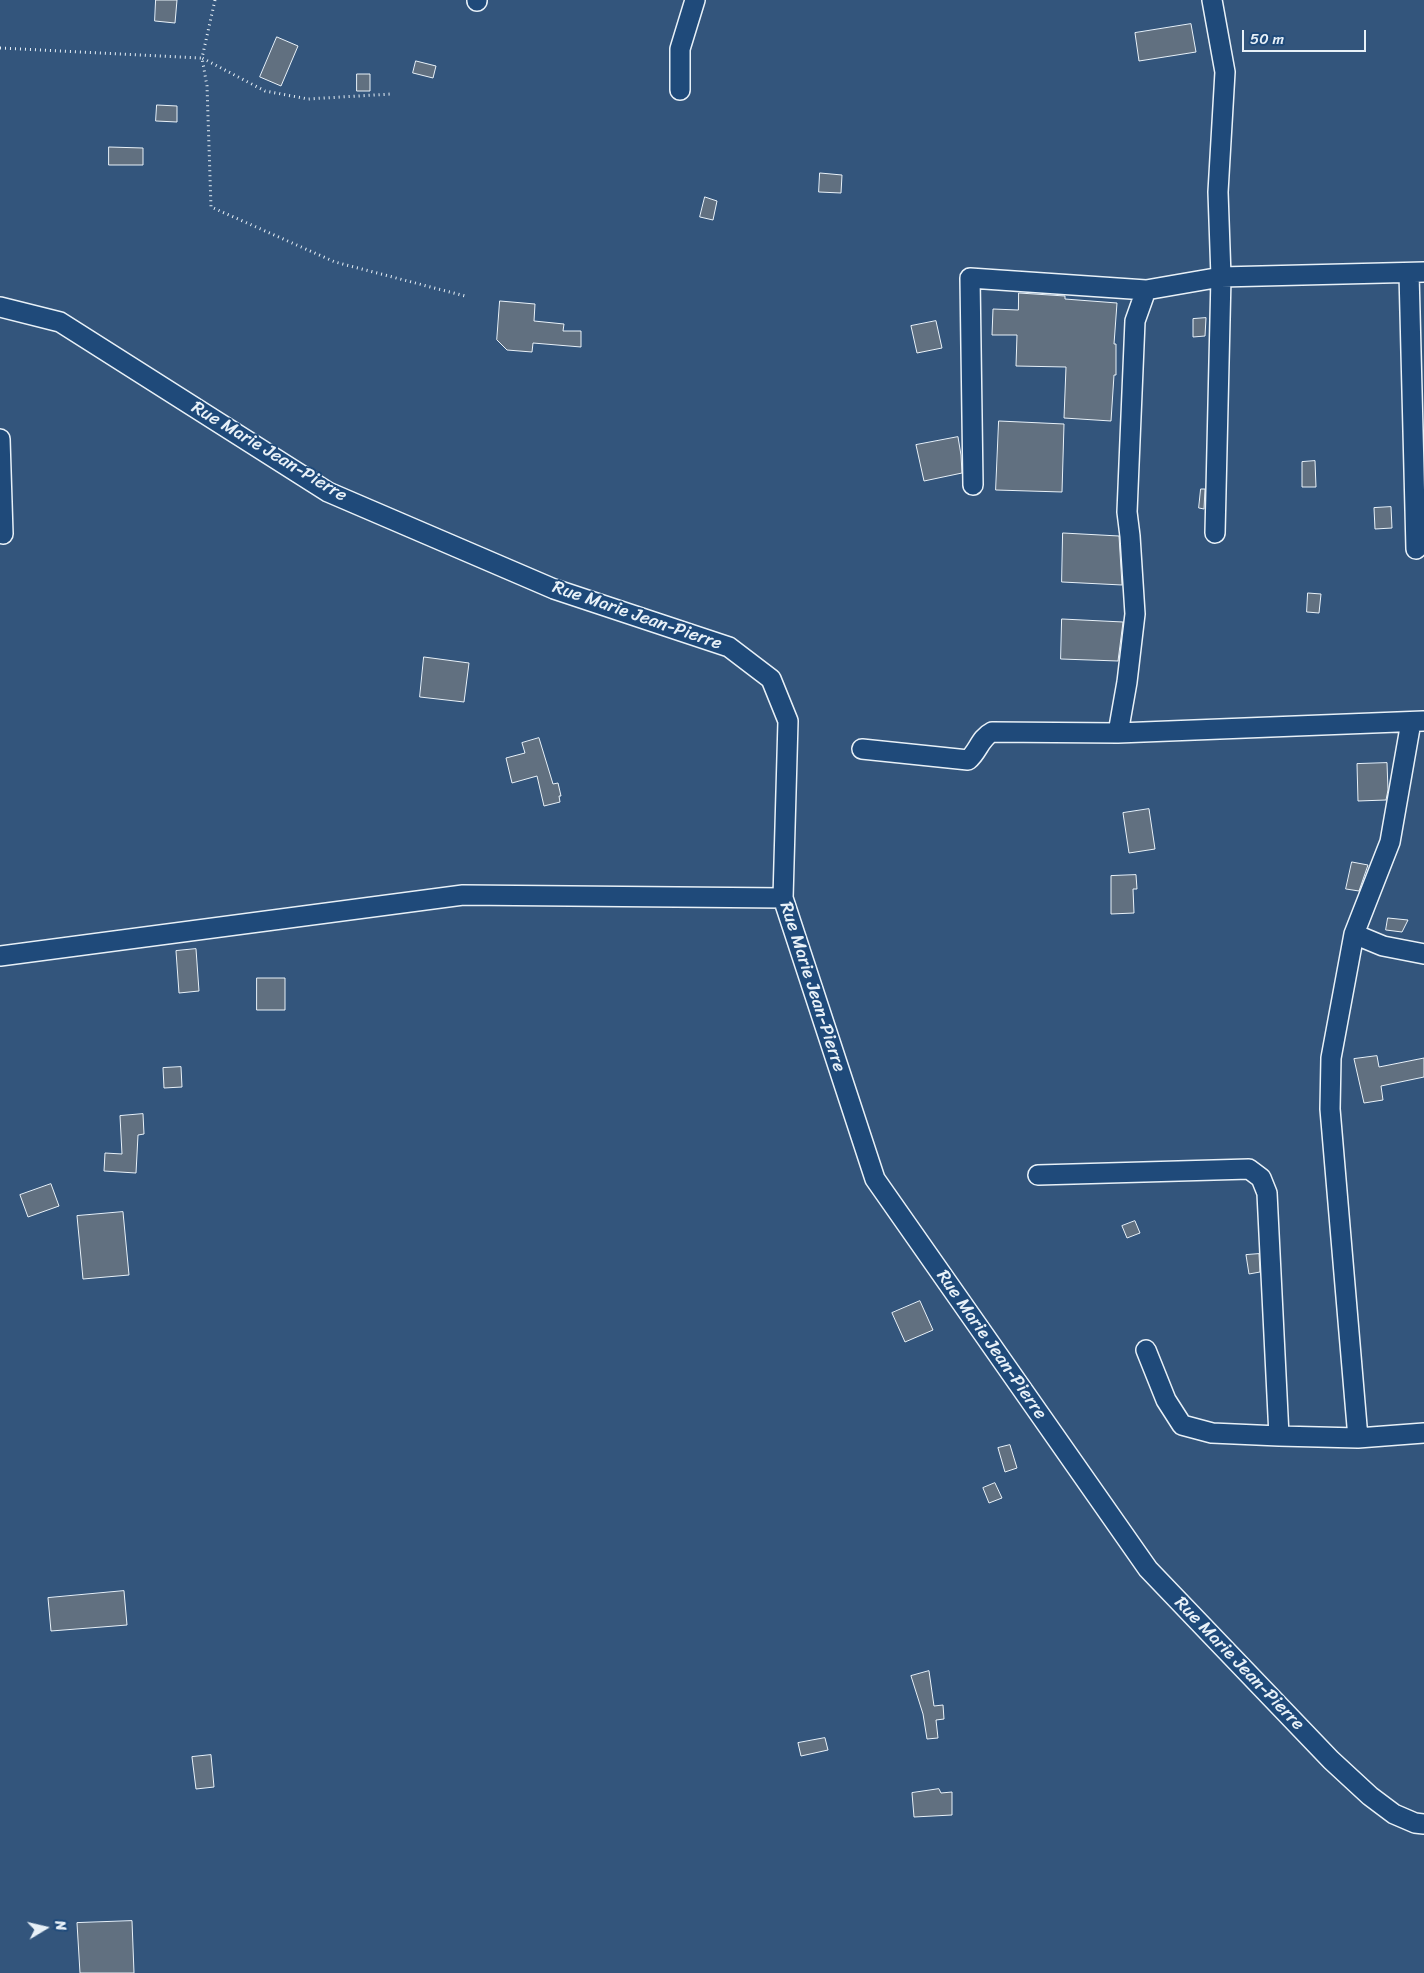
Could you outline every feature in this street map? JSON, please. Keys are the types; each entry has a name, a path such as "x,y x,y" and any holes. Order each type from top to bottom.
{"street":[{"path":"680,90 680,49 695,0"},
{"path":"1212,0 1225,72 1218,192 1220,277 1215,533"},
{"path":"973,485 970,278 1146,290 1220,277 1417,273 1416,549"},
{"path":"1118,733 1127,682 1135,614 1127,512 1135,321 1146,290"},
{"name":"Rue Marie Jean-Pierre","path":"0,307 60,322 328,492 554,589 729,647 771,679 788,721 783,898 875,1179 1148,1570 1330,1760 1370,1796 1394,1814 1415,1823 1424,1824"},
{"path":"0,439 3,534"},
{"path":"862,749 968,760 974,756 985,736 992,732 1118,733 1418,721 1390,842 1354,934 1331,1058 1330,1109 1358,1438"},
{"path":"0,956 463,895 783,898"},
{"path":"1354,934 1383,946 1424,954"},
{"path":"1038,1175 1249,1169 1261,1178 1267,1193 1280,1436"},
{"path":"1146,1350 1166,1400 1182,1425 1212,1432 1280,1436 1358,1438 1424,1433"}],"path":[{"path":"215,0 202,58 207,86 211,207 335,262 465,296"},
{"path":"0,48 202,58 265,91 308,99 392,94"}],"building":[{"path":"156,0 177,0 175,23 155,21"},
{"path":"1191,24 1196,52 1139,61 1135,33"},
{"path":"277,37 298,46 281,86 260,77"},
{"path":"416,61 436,66 433,78 413,73"},
{"path":"357,74 370,74 370,91 357,91"},
{"path":"157,105 177,106 177,122 156,121"},
{"path":"109,147 143,148 143,165 109,165"},
{"path":"820,173 842,175 841,193 819,192"},
{"path":"705,197 717,201 713,220 700,217"},
{"path":"1019,293 1065,296 1065,299 1117,303 1114,344 1116,344 1116,375 1114,375 1111,421 1064,418 1066,367 1016,366 1017,335 992,335 993,309 1018,310"},
{"path":"500,301 535,304 534,321 564,324 563,331 581,331 581,347 533,343 532,352 507,350 497,340"},
{"path":"1206,318 1205,336 1193,337 1193,319"},
{"path":"936,321 942,348 917,353 911,326"},
{"path":"999,421 1064,424 1062,492 996,490"},
{"path":"958,437 962,473 924,481 916,445"},
{"path":"1315,461 1316,487 1302,487 1302,462"},
{"path":"1201,489 1205,489 1204,509 1199,508"},
{"path":"1391,507 1392,528 1375,529 1374,508"},
{"path":"1063,533 1119,536 1122,585 1062,582"},
{"path":"1308,593 1321,594 1319,613 1307,612"},
{"path":"1062,619 1123,622 1118,661 1061,659"},
{"path":"424,657 469,663 464,702 420,697"},
{"path":"539,738 553,784 558,783 561,796 559,796 560,802 544,806 537,776 512,783 506,758 525,753 522,743"},
{"path":"1387,763 1388,790 1386,800 1358,801 1357,764"},
{"path":"1149,809 1155,849 1129,853 1123,813"},
{"path":"1352,862 1368,865 1359,891 1346,889"},
{"path":"1136,875 1137,889 1133,889 1134,913 1111,914 1111,876"},
{"path":"1388,918 1408,920 1402,932 1386,930"},
{"path":"196,949 199,991 179,993 176,951"},
{"path":"257,978 285,978 285,1010 257,1010"},
{"path":"1377,1056 1379,1067 1424,1058 1424,1077 1381,1086 1383,1100 1364,1103 1354,1059"},
{"path":"181,1067 182,1087 164,1088 163,1068"},
{"path":"143,1114 144,1134 138,1135 136,1173 104,1171 105,1153 122,1154 120,1116"},
{"path":"51,1184 59,1206 28,1217 20,1195"},
{"path":"123,1212 129,1275 83,1279 77,1216"},
{"path":"1135,1221 1140,1233 1127,1238 1122,1226"},
{"path":"1259,1254 1260,1272 1249,1274 1246,1255"},
{"path":"920,1301 933,1330 905,1342 892,1313"},
{"path":"1010,1445 1017,1468 1005,1472 998,1448"},
{"path":"995,1483 1002,1498 989,1503 983,1488"},
{"path":"124,1591 127,1625 51,1631 48,1598"},
{"path":"929,1671 934,1706 943,1705 944,1719 936,1720 938,1738 927,1739 923,1714 911,1676"},
{"path":"825,1738 828,1750 801,1756 798,1743"},
{"path":"211,1755 214,1787 196,1789 192,1757"},
{"path":"939,1789 941,1793 952,1792 952,1815 914,1817 912,1793"},
{"path":"132,1921 134,1973 80,1973 77,1923"}]}
